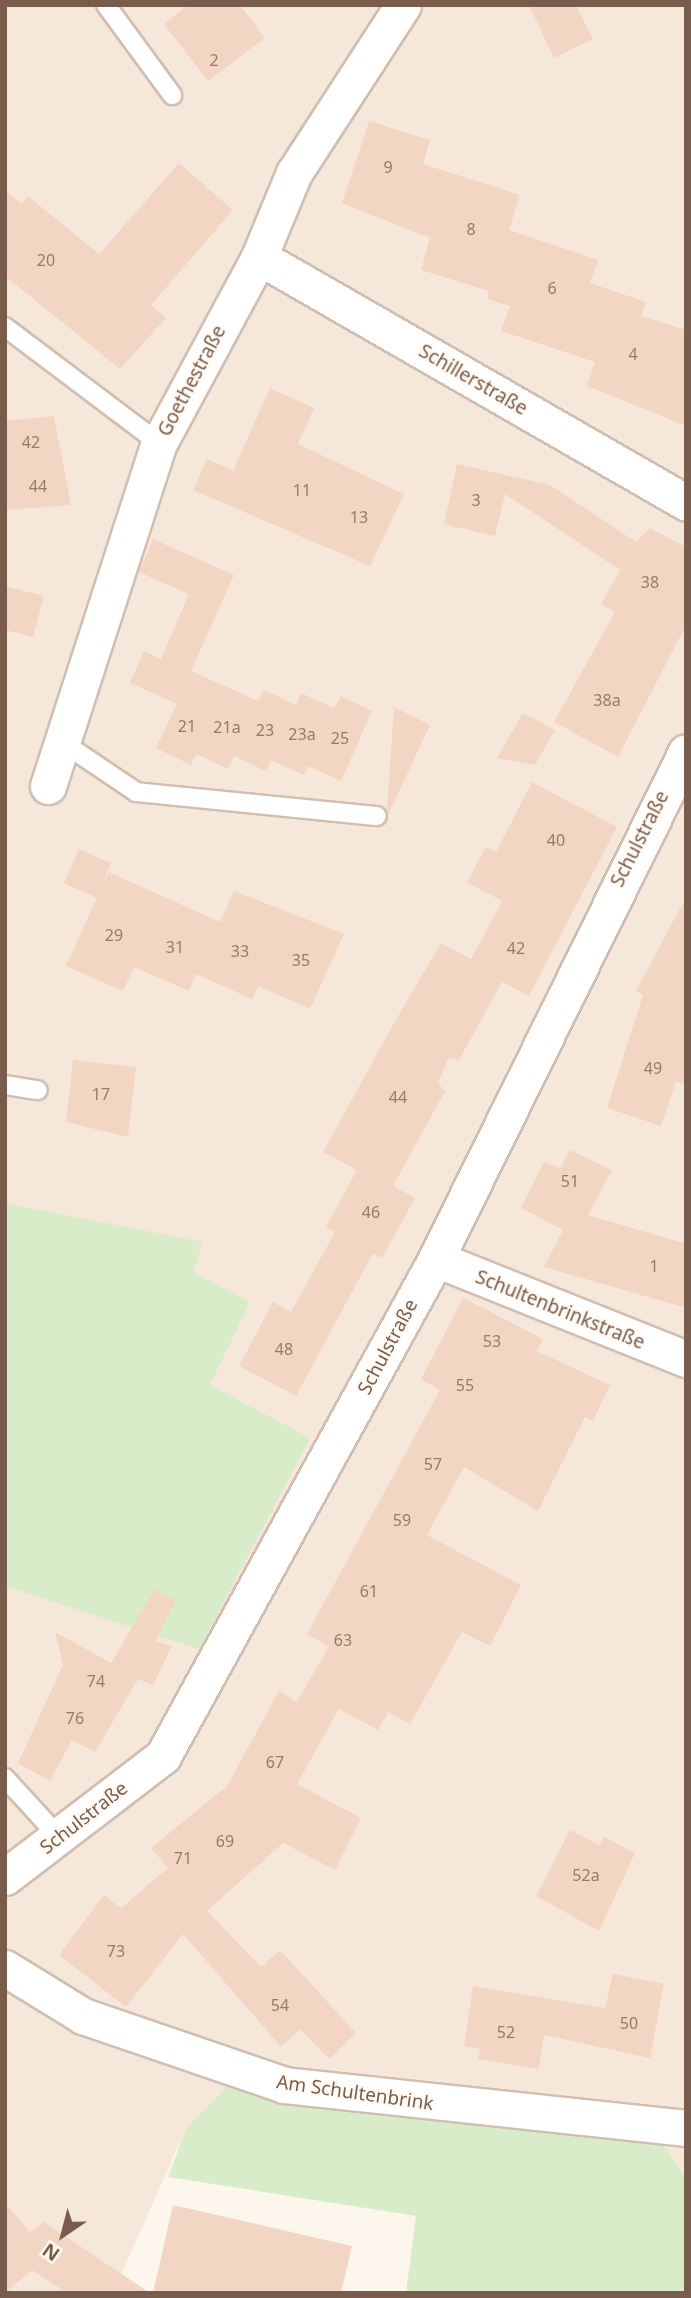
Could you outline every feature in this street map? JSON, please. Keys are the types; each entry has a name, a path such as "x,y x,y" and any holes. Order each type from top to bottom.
{"street":[{"name":"Goethestraße","path":"48,786 159,443 259,257 294,173 402,5"},
{"name":"Schillerstraße","path":"259,257 686,503"},
{"name":"Schulstraße","path":"5,1877 60,1838 163,1756 436,1258 686,752"},
{"name":"Schultenbrinkstraße","path":"436,1258 686,1359"},
{"name":"Am Schultenbrink","path":"5,1968 83,2016 284,2085 686,2128"}],"lane":[{"path":"106,5 172,95"},
{"path":"5,327 159,443"},
{"path":"62,742 136,792 377,816"},
{"path":"5,1084 38,1090"},
{"path":"5,1777 60,1838"}],"shaded area":[{"path":"5,5 686,5 686,2178 661,2141 186,2129 113,2293 5,2293"}],"green space":[{"path":"5,1203 203,1242 193,1272 250,1302 210,1385 310,1438 199,1649 5,1586"},
{"path":"226,2087 280,2102 661,2141 686,2178 686,2293 406,2293 416,2216 168,2177 186,2129"}],"building":[{"path":"188,5 240,5 265,38 208,81 164,24"},
{"path":"529,5 576,5 593,39 554,58"},
{"path":"369,121 430,140 423,164 520,195 509,230 598,260 590,283 646,302 641,316 686,330 686,426 587,386 595,362 501,331 510,306 487,299 489,291 421,270 430,238 342,203"},
{"path":"179,163 233,210 151,305 166,318 120,369 5,276 5,191 22,204 28,196 99,254"},
{"path":"270,388 314,408 298,444 404,494 370,566 193,490 207,459 233,471"},
{"path":"54,416 71,505 5,510 5,421"},
{"path":"457,464 550,485 636,542 650,528 686,547 686,625 618,757 554,722 615,612 601,604 620,570 505,494 495,536 444,524"},
{"path":"153,539 234,575 191,671 258,701 264,690 296,705 301,693 334,708 341,696 372,711 341,781 308,766 304,775 271,760 266,771 234,756 228,769 196,754 191,765 156,748 177,704 130,683 144,651 161,659 189,594 139,572"},
{"path":"5,586 44,596 33,637 5,630"},
{"path":"394,707 430,725 389,813 387,810"},
{"path":"523,713 555,730 535,765 497,758"},
{"path":"532,782 617,827 529,996 502,982 459,1060 449,1057 438,1083 445,1091 393,1186 415,1198 382,1258 373,1253 296,1396 239,1366 273,1302 291,1312 335,1232 326,1227 357,1170 323,1152 393,1025 441,943 471,959 502,901 467,882 486,847 496,852"},
{"path":"79,849 111,863 101,889 109,872 220,922 234,891 344,934 310,1009 258,986 252,999 196,974 189,991 134,967 123,991 66,966 97,898 64,883"},
{"path":"686,897 686,1085 676,1081 661,1126 607,1108 643,995 636,991"},
{"path":"73,1060 136,1067 128,1137 66,1122"},
{"path":"570,1150 612,1170 588,1215 686,1244 686,1308 544,1267 563,1230 521,1208 544,1162 560,1168"},
{"path":"463,1298 543,1339 537,1351 610,1385 593,1421 585,1417 538,1511 464,1467 427,1535 521,1585 490,1646 462,1632 410,1724 388,1712 378,1730 339,1709 297,1784 361,1818 335,1870 283,1843 207,1911 261,1967 280,1950 356,2033 329,2059 300,2029 281,2047 183,1934 126,2007 59,1955 104,1895 121,1908 168,1868 151,1848 227,1786 279,1691 297,1702 329,1646 307,1634 440,1390 421,1379"},
{"path":"155,1589 176,1600 156,1641 172,1646 153,1685 138,1679 95,1752 72,1740 50,1781 18,1763 63,1665 55,1632 111,1663"},
{"path":"570,1830 599,1845 604,1837 635,1853 599,1931 536,1896"},
{"path":"613,1974 664,1984 650,2058 544,2035 539,2069 478,2059 480,2049 464,2046 473,1986 605,2008"},
{"path":"5,2203 30,2232 44,2222 150,2293 67,2293 32,2270 5,2293"},
{"path":"173,2205 352,2246 341,2293 153,2293"}]}
